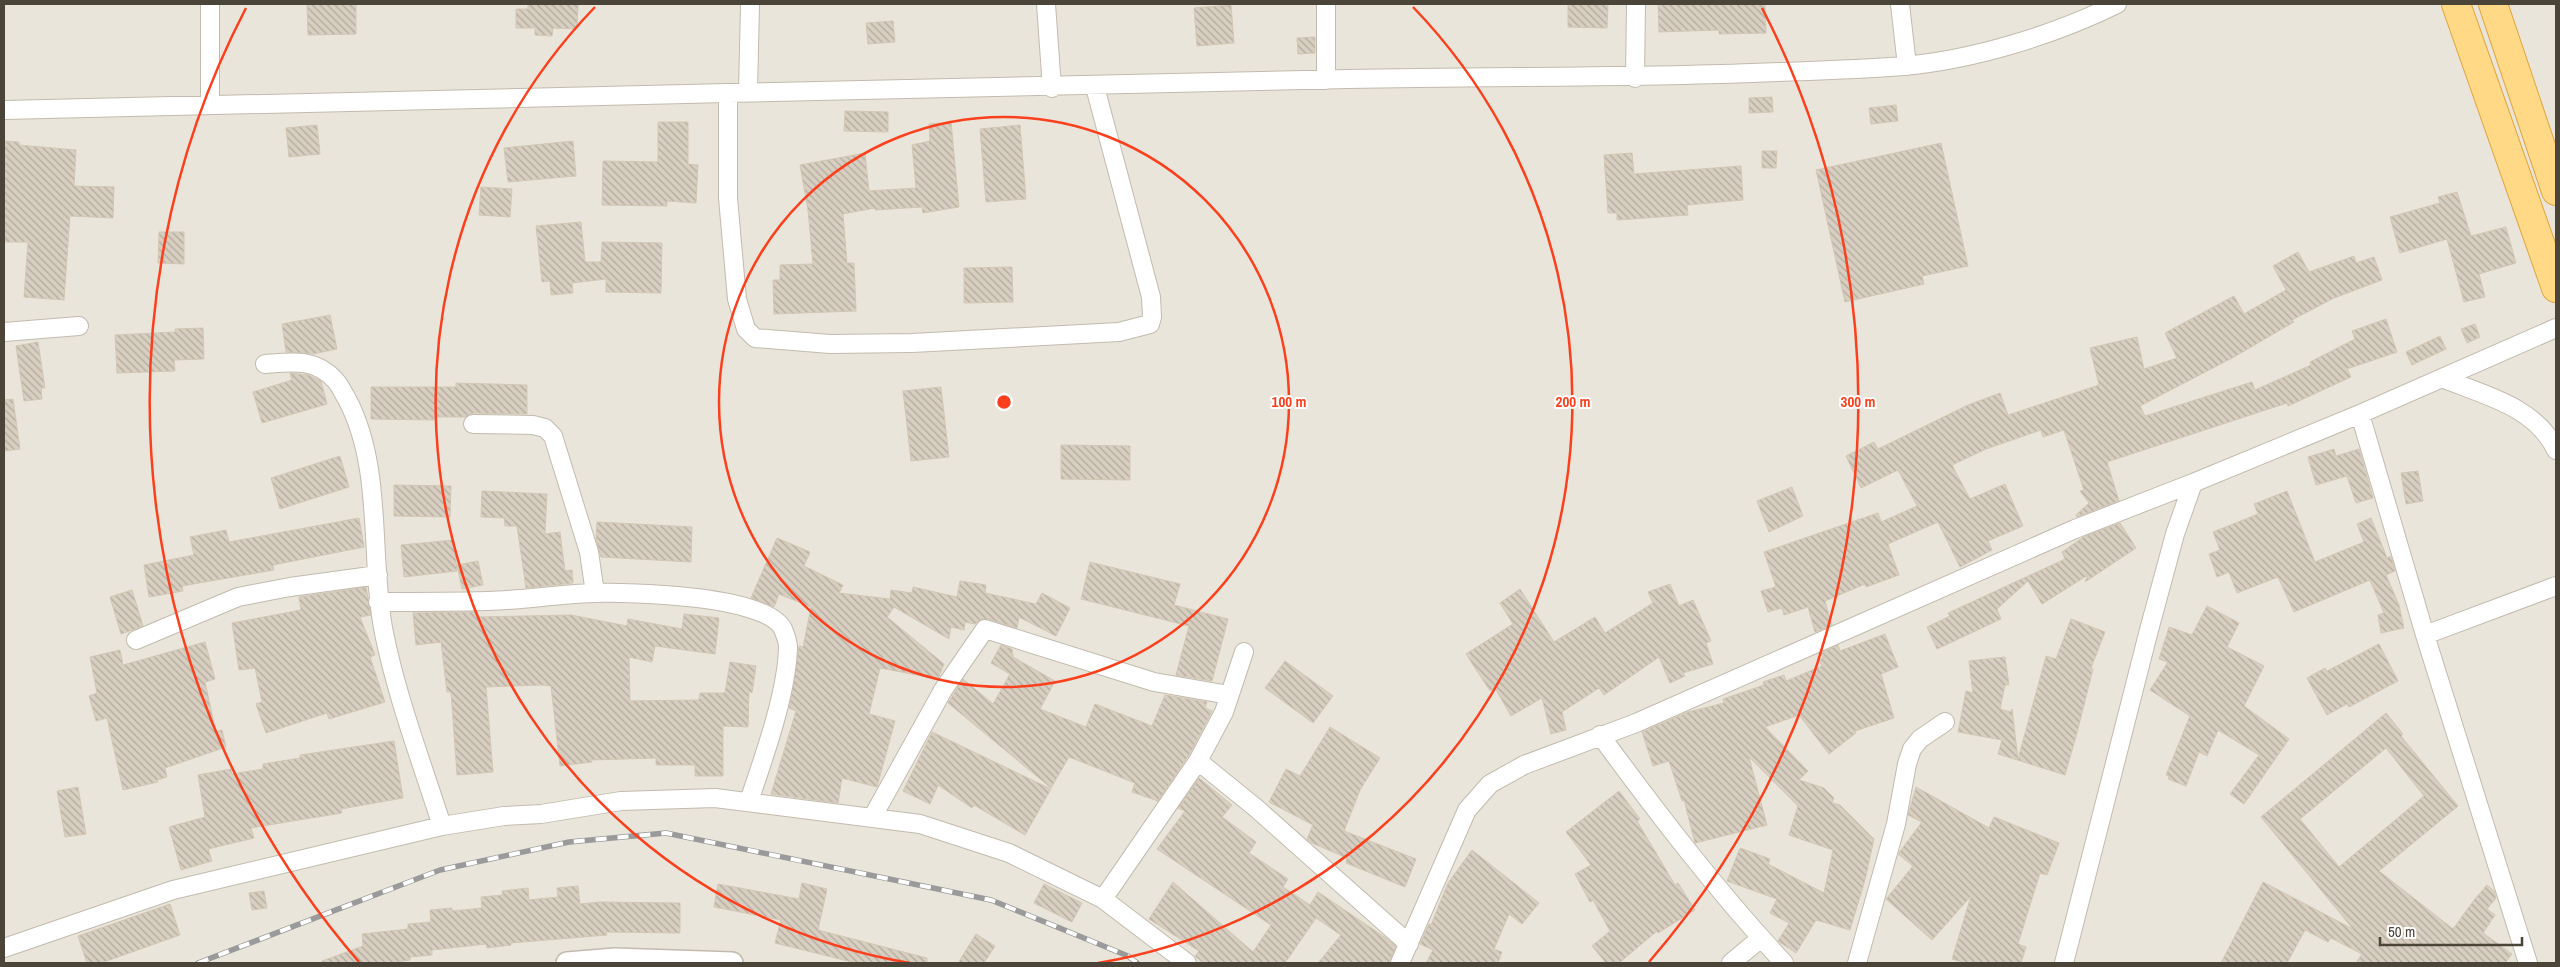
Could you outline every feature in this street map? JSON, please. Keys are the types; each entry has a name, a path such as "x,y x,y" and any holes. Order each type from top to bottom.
{"highway":[{"path":"2456,4 2556,288"},
{"path":"2493,4 2556,191"}],"street":[{"path":"210,4 210,104"},
{"path":"748,92 750,4"},
{"path":"1046,4 1052,88"},
{"path":"1326,4 1326,80"},
{"path":"1635,78 1636,4"},
{"path":"1900,4 1907,66"},
{"path":"4,110 748,92 1052,88 1326,80 1635,78 1907,66 2010,44 2091,17 2117,4"},
{"path":"728,93 728,198 737,299 746,328 755,338 786,342 912,343 1119,332 1150,324 1151,297 1095,87"},
{"path":"4,332 79,326"},
{"path":"1400,963 1467,810 1490,784 1515,770 1600,735 1636,723 2075,529 2193,483 2444,379 2556,328"},
{"path":"265,364 302,361 325,370 337,381 356,416 370,482 378,575 378,602 387,645 442,826"},
{"path":"2444,379 2518,409 2537,422 2556,450"},
{"path":"2360,414 2425,635 2528,963"},
{"path":"473,424 533,425 545,428 553,436 589,552 595,593"},
{"path":"2064,963 2148,630 2175,534 2193,483"},
{"path":"136,640 238,597 290,587 378,575"},
{"path":"2425,635 2556,586"},
{"path":"378,602 489,601 595,593 690,597 748,606 773,617 782,628 788,645 784,679 765,753 749,801"},
{"path":"872,818 943,690 985,629 1154,682 1230,695"},
{"path":"1103,899 1198,761 1224,712 1244,652"},
{"path":"1858,963 1896,824 1906,764 1912,748 1920,739 1946,722"},
{"path":"1600,735 1680,844 1784,963"},
{"path":"1198,761 1256,808 1409,944"},
{"path":"4,948 173,890 442,826 504,816 541,814 621,801 715,798 920,824 1009,853 1103,899 1187,963"},
{"path":"1731,963 1761,938"},
{"path":"567,963 615,959 732,963"}],"shaded area":[{"path":"4,4 2556,4 2556,963 4,963"}],"building":[{"path":"307,4 356,4 356,34 308,35"},
{"path":"528,4 578,4 577,29 553,28 552,36 535,35 535,28 516,28 516,9 528,9"},
{"path":"1568,4 1608,4 1607,28 1568,27"},
{"path":"1658,4 1765,4 1766,33 1719,34 1719,30 1659,32"},
{"path":"1231,5 1234,43 1197,46 1194,8"},
{"path":"893,21 895,42 868,44 866,23"},
{"path":"1315,37 1315,53 1298,54 1297,38"},
{"path":"1772,97 1773,112 1749,113 1749,98"},
{"path":"1896,105 1898,121 1871,124 1869,108"},
{"path":"845,111 888,112 888,132 844,131"},
{"path":"658,122 688,122 688,164 698,165 696,203 667,201 667,206 602,205 603,161 658,162"},
{"path":"951,122 959,207 923,213 922,207 875,210 875,208 843,214 847,263 854,263 856,311 774,314 773,280 780,280 780,265 813,264 808,210 800,165 865,153 869,191 916,188 912,145 930,141 929,124"},
{"path":"317,125 320,154 289,157 286,128"},
{"path":"1020,125 1026,199 986,202 980,129"},
{"path":"4,141 19,142 19,145 76,150 74,186 114,187 113,218 70,216 64,300 24,297 28,242 4,242"},
{"path":"573,141 576,176 508,182 504,148"},
{"path":"1941,143 1968,266 1922,276 1924,284 1845,302 1816,170"},
{"path":"1762,151 1777,151 1776,168 1762,168"},
{"path":"1632,153 1634,174 1741,166 1743,200 1687,205 1688,215 1617,220 1617,213 1608,213 1604,155"},
{"path":"481,187 512,189 510,217 479,215"},
{"path":"2457,192 2471,236 2506,227 2516,263 2479,274 2485,297 2464,302 2447,239 2400,253 2390,217 2440,203 2438,197"},
{"path":"581,222 585,262 601,262 602,242 662,243 661,293 606,292 606,279 572,283 573,293 551,295 550,281 542,282 536,226"},
{"path":"159,232 184,232 184,264 158,263"},
{"path":"2298,252 2309,272 2354,256 2356,263 2374,257 2382,280 2334,298 2292,320 2294,322 2234,357 2140,406 2145,416 2252,382 2255,390 2311,365 2310,362 2355,339 2352,331 2386,319 2397,352 2347,369 2351,377 2288,406 2287,403 2107,462 2119,501 2077,517 2076,515 2089,503 2080,491 2084,490 2064,430 2043,437 2041,430 1986,449 1952,465 1970,499 2005,484 2023,526 1988,541 1992,550 1960,567 1938,522 1888,544 1899,575 1866,587 1865,584 1825,601 1832,625 1815,632 1808,607 1784,615 1782,608 1768,612 1761,591 1776,587 1764,552 1878,513 1881,522 1917,506 1898,470 1861,488 1846,456 1874,442 1878,449 1968,405 2000,393 2008,415 2099,385 2090,348 2137,337 2144,369 2177,358 2165,333 2234,296 2244,314 2286,290 2273,266"},
{"path":"1012,267 1013,302 964,303 964,268"},
{"path":"330,315 337,349 313,354 286,352 282,324"},
{"path":"2475,324 2480,337 2467,343 2461,329"},
{"path":"203,328 204,359 174,360 175,371 117,373 115,335 175,332 175,329"},
{"path":"2440,336 2446,349 2412,365 2406,352"},
{"path":"38,342 45,388 41,388 42,399 24,401 16,346"},
{"path":"290,373 308,375 321,381 327,404 262,423 253,392 292,380"},
{"path":"456,383 527,385 527,414 473,413 465,417 434,417 434,420 371,419 371,387 456,387"},
{"path":"941,387 949,457 911,461 903,391"},
{"path":"13,399 20,449 4,451 4,400"},
{"path":"1061,445 1130,446 1130,480 1061,479"},
{"path":"2334,449 2336,456 2359,449 2373,498 2356,503 2347,476 2316,485 2308,457"},
{"path":"340,456 349,487 280,509 271,478"},
{"path":"2418,471 2423,501 2406,504 2401,473"},
{"path":"394,485 451,486 450,517 394,516"},
{"path":"1792,487 1803,516 1769,532 1757,501"},
{"path":"482,491 547,494 545,534 560,532 565,571 572,570 573,583 526,588 517,526 505,526 504,518 481,517"},
{"path":"2287,491 2315,562 2364,542 2357,524 2371,518 2387,558 2391,556 2395,571 2386,575 2399,605 2404,628 2381,633 2378,615 2384,613 2370,580 2294,612 2278,577 2237,593 2229,572 2217,577 2209,554 2220,550 2213,532 2258,514 2254,504"},
{"path":"359,518 364,547 273,565 274,570 182,586 183,591 149,597 144,565 194,555 190,537 226,530 229,542"},
{"path":"597,522 692,527 691,562 601,557 596,540"},
{"path":"2120,523 2136,548 2085,582 2088,575 2042,604 2028,581 1997,609 2001,619 1937,649 1927,627 1950,616 1948,613 2065,559 2062,552 2085,536"},
{"path":"777,538 810,552 804,566 843,585 839,593 890,599 891,590 912,593 913,587 957,597 960,581 986,585 985,593 1036,604 1042,593 1070,608 1056,636 1019,617 1017,628 988,619 981,619 975,624 965,622 964,630 951,627 949,639 894,607 887,617 944,664 938,679 880,668 869,714 895,721 877,787 842,778 838,803 771,794 796,711 789,708 799,646 803,647 811,607 779,594 774,607 751,598"},
{"path":"454,540 457,571 404,577 401,545"},
{"path":"478,561 483,585 462,589 457,565"},
{"path":"1090,562 1180,584 1174,605 1228,619 1212,681 1176,675 1189,626 1081,599"},
{"path":"1670,584 1679,606 1693,600 1711,641 1706,643 1713,664 1683,673 1685,676 1670,683 1659,657 1604,695 1599,688 1562,712 1566,730 1551,734 1542,698 1511,716 1495,688 1490,691 1466,654 1513,624 1500,603 1520,589 1554,642 1595,617 1605,633 1653,603 1648,592"},
{"path":"366,587 371,615 360,617 375,655 370,657 385,702 329,719 327,713 266,733 256,704 262,702 255,668 239,670 232,623 301,610 299,597"},
{"path":"132,590 143,626 121,634 110,597"},
{"path":"2207,606 2239,623 2227,647 2264,666 2244,706 2289,739 2244,804 2230,794 2259,755 2218,730 2207,756 2199,752 2186,786 2168,779 2169,776 2166,775 2190,716 2150,690 2168,662 2159,659 2169,627 2192,635"},
{"path":"476,612 477,617 571,615 627,626 628,619 682,629 684,614 719,618 715,654 655,646 652,662 629,657 630,701 699,700 700,693 725,693 730,662 756,666 752,693 749,691 748,727 723,726 723,776 695,776 695,765 656,765 656,758 591,760 592,762 560,766 551,686 542,685 486,687 493,772 457,775 451,692 447,692 441,642 416,645 413,613"},
{"path":"2071,619 2105,632 2091,668 2093,669 2065,775 1998,754 2002,740 1958,732 1966,691 1973,693 1969,661 2005,657 2009,685 2005,685 2000,709 2011,712 2012,709 2018,759 2046,656 2056,659"},
{"path":"1885,634 1898,667 1881,674 1894,718 1855,731 1856,733 1829,754 1799,715 1765,727 1808,771 1799,780 1824,788 1834,798 1832,803 1840,805 1874,839 1865,880 1850,930 1816,920 1796,953 1778,941 1789,923 1770,913 1777,899 1727,881 1740,848 1770,859 1768,864 1824,893 1833,850 1789,835 1798,806 1749,757 1767,825 1695,843 1684,800 1682,801 1669,761 1653,766 1642,732 1688,712 1724,703 1723,699 1764,685 1763,682 1784,675 1786,681 1822,666 1819,660 1823,658 1821,653 1838,645 1840,651"},
{"path":"205,642 215,679 205,682 216,732 222,730 226,747 165,768 167,777 157,780 158,782 123,790 107,718 96,721 89,696 97,693 90,657 120,650 123,665"},
{"path":"2379,644 2398,681 2349,707 2347,704 2327,715 2307,678 2325,668 2327,671"},
{"path":"1001,645 1012,649 1013,657 1055,681 1040,709 1086,727 1095,704 1152,726 1165,695 1207,702 1205,708 1212,711 1189,755 1158,801 1132,792 1135,783 1069,757 1051,788 948,703 963,679 993,704 1010,674 991,663"},
{"path":"1285,661 1333,696 1313,723 1265,688"},
{"path":"2386,713 2403,734 2401,736 2458,806 2379,871 2453,929 2487,885 2494,891 2496,898 2487,909 2495,915 2483,933 2512,954 2505,963 2356,963 2362,954 2331,938 2328,942 2305,930 2287,963 2221,963 2263,882 2353,929 2261,817","holes":["2386,748 2424,796 2339,867 2300,819"]},
{"path":"1330,727 1380,758 1360,790 1344,831 1416,859 1405,887 1346,863 1347,858 1312,843 1307,839 1313,825 1269,802 1286,769 1300,776"},
{"path":"932,732 1051,789 1025,835 974,805 972,808 938,785 930,804 903,791"},
{"path":"394,741 403,798 341,809 342,813 251,828 254,838 208,849 212,861 181,870 169,827 205,817 198,775 231,769 232,774 263,769 263,764 300,758 300,755"},
{"path":"1199,778 1232,805 1222,817 1256,842 1249,853 1288,879 1283,887 1310,905 1318,892 1386,938 1396,946 1389,963 1318,963 1341,935 1316,918 1285,963 1203,963 1195,956 1199,951 1149,919 1173,882 1253,952 1271,925 1157,849 1185,811 1178,808"},
{"path":"78,787 86,834 65,837 57,791"},
{"path":"1916,787 1989,828 1994,817 2059,843 2047,875 2040,873 2018,944 2026,947 2021,963 1966,963 1952,959 1971,896 1932,940 1886,899 1913,866 1898,854 1922,822 1908,815"},
{"path":"1619,791 1640,819 1637,821 1675,885 1678,883 1695,910 1658,933 1657,931 1619,963 1606,963 1592,946 1610,931 1593,900 1590,902 1575,874 1591,865 1566,832"},
{"path":"1472,850 1539,903 1522,924 1509,914 1494,949 1502,952 1498,963 1426,963 1433,950 1420,944 1429,924 1431,925 1448,883"},
{"path":"802,883 827,889 818,930 927,958 927,963 856,963 775,943 781,920 714,907 718,884 799,899"},
{"path":"1044,884 1082,903 1072,922 1034,903"},
{"path":"578,886 580,904 599,902 680,903 680,933 606,932 607,935 511,943 511,945 487,948 486,944 432,950 432,955 410,957 410,960 391,963 322,963 322,961 363,946 362,934 408,929 408,924 431,922 430,910 452,908 452,911 482,908 481,897 503,895 502,891 528,888 529,900 558,897 557,888"},
{"path":"264,891 267,908 252,910 249,893"},
{"path":"170,904 180,935 101,963 87,963 78,936"},
{"path":"976,934 995,946 984,963 958,963"}],"railway":[{"path":"198,963 440,870 569,842 666,833 991,900 1128,956 1137,963"}]}
